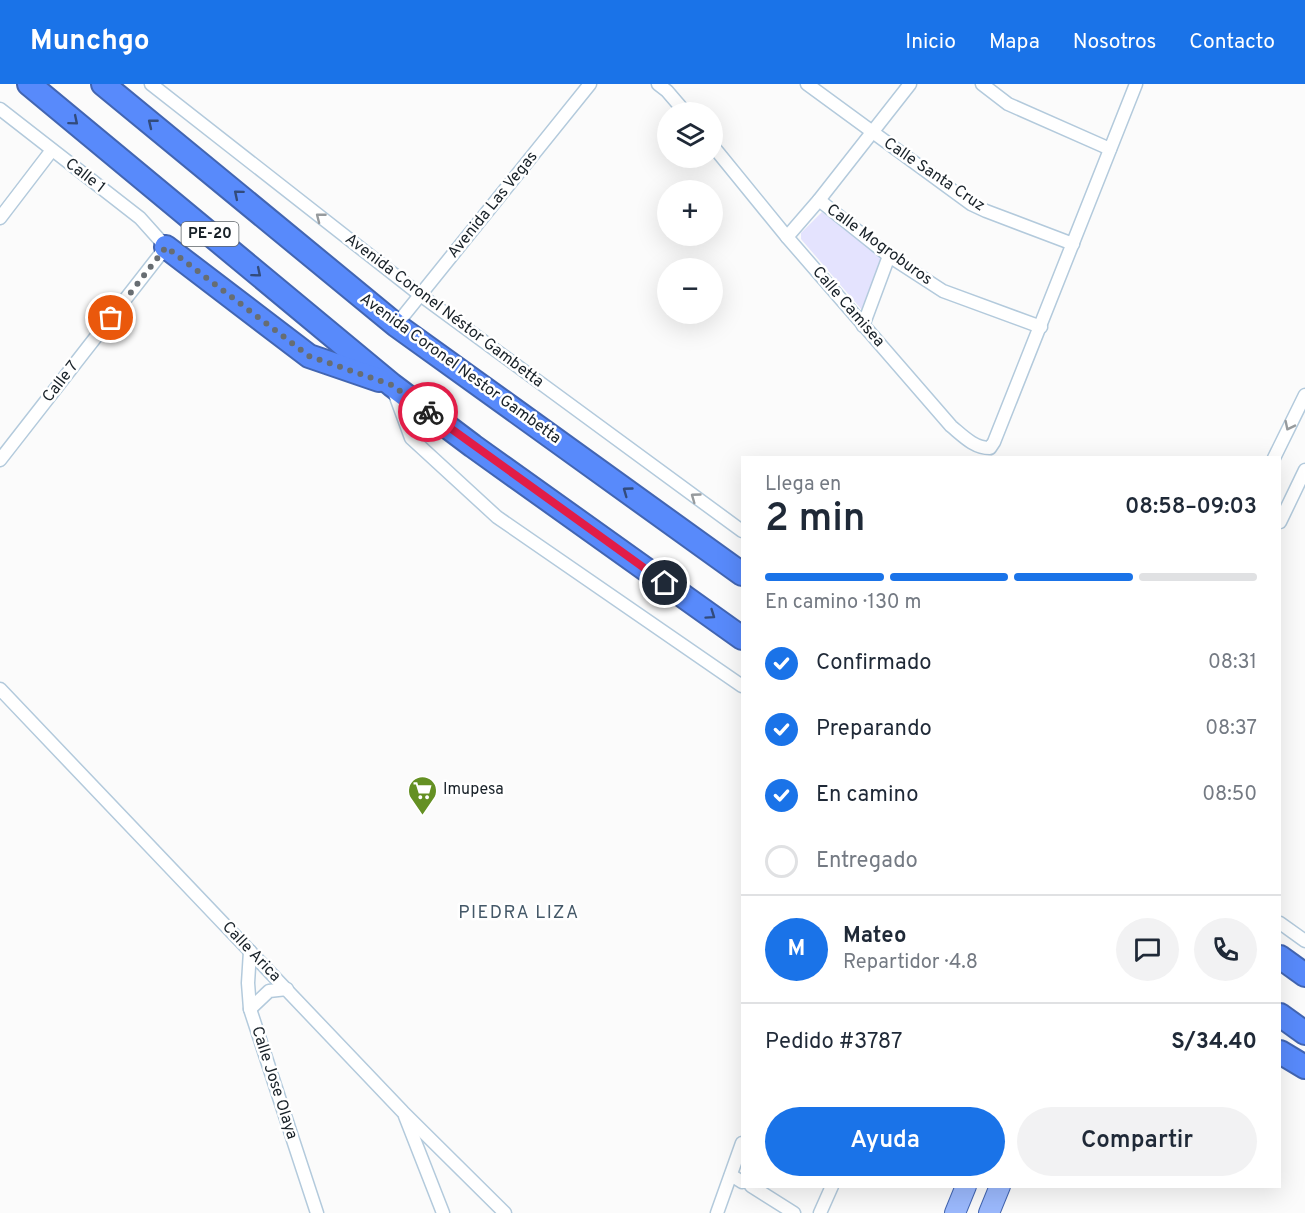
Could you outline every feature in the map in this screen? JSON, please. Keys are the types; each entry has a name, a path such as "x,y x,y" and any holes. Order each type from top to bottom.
{"highway":[{"name":"PE-20","path":"29,84 392,385 473,446 741,637"},
{"name":"Avenida Coronel Nestor Gambetta","path":"103,84 396,325 741,573"},
{"path":"166,247 309,356 392,385"},
{"path":"1281,958 1305,975"},
{"path":"1281,1017 1305,1033"},
{"path":"1281,1053 1305,1067"}],"main road":[{"path":"955,1213 965,1188"},
{"path":"989,1213 999,1188"}],"street":[{"name":"Avenida Coronel Néstor Gambetta","path":"151,84 419,294 741,530"},
{"name":"Avenida Las Vegas","path":"396,325 590,84"},
{"path":"658,84 676,102"},
{"name":"Calle Santa Cruz","path":"807,84 970,204 1073,244"},
{"path":"787,237 910,84"},
{"path":"982,84 1008,104 1110,149"},
{"path":"1041,327 1136,84"},
{"name":"Calle 1","path":"0,110 140,218 166,247"},
{"path":"0,218 52,150"},
{"name":"Calle Camisea","path":"723,158 787,237 951,426 969,441 982,448 990,448 994,442 1041,327"},
{"name":"Calle Mogroburos","path":"819,200 889,256 943,291 1041,327"},
{"name":"Calle 7","path":"0,460 166,247"},
{"path":"863,326 889,256"},
{"path":"392,385 411,438 497,517 741,685"},
{"path":"1275,456 1305,395"},
{"path":"1281,520 1305,470"},
{"name":"Calle Arica","path":"0,689 403,1112 505,1213"},
{"path":"1281,924 1305,941"},
{"name":"Calle Jose Olaya","path":"250,951 248,983 250,1009 317,1213"},
{"path":"250,1009 269,991 287,989"},
{"path":"403,1112 442,1213"},
{"path":"717,1213 741,1146"},
{"path":"424,1166 433,1156 444,1152"},
{"path":"731,1174 741,1181"},
{"path":"754,1188 794,1213"},
{"path":"820,1213 831,1188"}],"shaded area":[{"path":"822,212 886,261 869,309 862,310 801,239 801,233"}],"way so far":[{"path":"111,318 166,247 309,356 392,385 428,412"}],"place":[{"name":"Imupesa","path":"422,816"}],"district":[{"name":"PIEDRA LIZA","path":"519,913"}],"route":[{"path":"428,412 665,583"}]}
